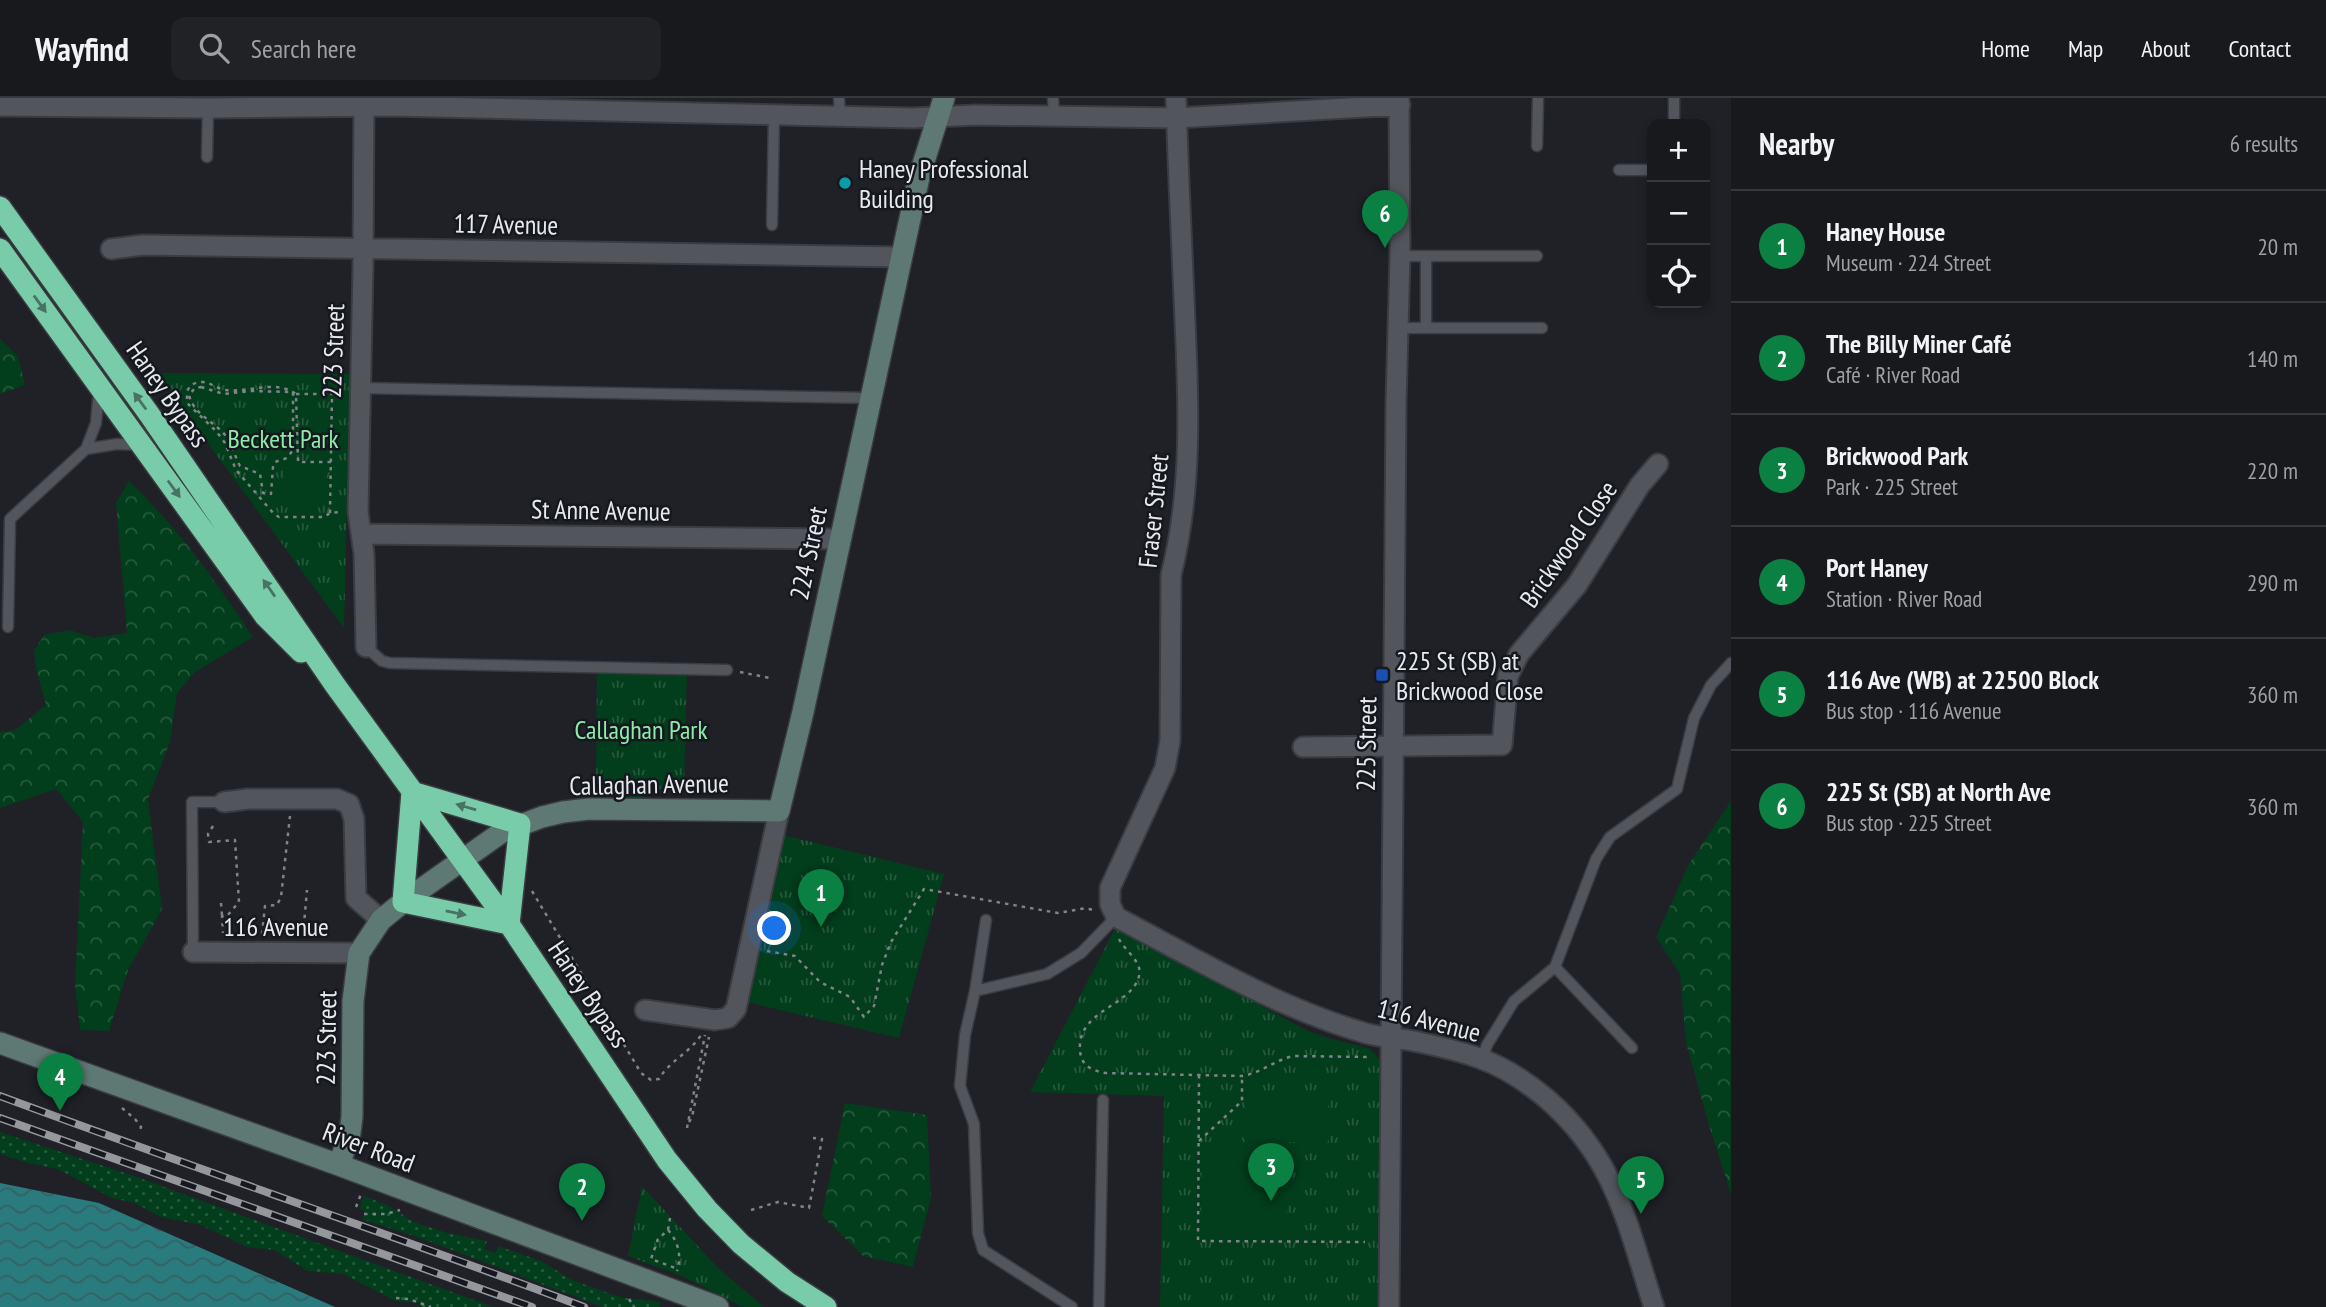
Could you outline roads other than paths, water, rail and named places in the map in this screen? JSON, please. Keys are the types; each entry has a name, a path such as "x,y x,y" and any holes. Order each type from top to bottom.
{"highway":[{"name":"Haney Bypass","path":"0,207 149,414 335,685 509,925 667,1160 741,1244 787,1282 826,1307"},
{"name":"Haney Bypass","path":"0,249 265,616 335,685"},
{"path":"412,792 520,824 509,925 402,902 412,792"}],"street":[{"name":"Fraser Street","path":"1116,926 1110,904 1110,888 1165,768 1170,741 1171,575 1184,503 1189,407 1175,98"},
{"path":"0,106 133,102 208,108 364,102 774,115 840,107 1053,107 1176,118 1257,107 1400,102"},
{"name":"223 Street","path":"364,102 358,512 362,534 366,647"},
{"name":"225 Street","path":"1389,1307 1400,102"},
{"name":"224 Street","path":"645,1010 709,1020 728,1018 738,1003 919,177 942,108"},
{"name":"117 Avenue","path":"111,249 143,245 363,247 901,257"},
{"name":"Brickwood Close","path":"1303,747 1502,745 1508,676 1519,654 1577,585 1640,485 1658,464"},
{"name":"St Anne Avenue","path":"362,534 839,539"},
{"path":"224,802 248,799 337,799 349,804 354,819 356,898 381,920"},
{"name":"Callaghan Avenue","path":"359,953 381,920 402,902 490,839 520,824 563,811 589,809 779,811"},
{"name":"116 Avenue","path":"1116,926 1276,999 1367,1033 1452,1050 1482,1059 1516,1076 1564,1114 1598,1157 1622,1206 1654,1307"},
{"name":"116 Avenue","path":"193,952 359,953"},
{"name":"223 Street","path":"339,1165 352,1117 353,1001 359,953"},
{"name":"River Road","path":"0,1043 339,1165 676,1275 718,1307"}],"lane":[{"path":"1537,146 1538,98"},
{"path":"1674,98 1674,119"},
{"path":"207,157 208,108"},
{"path":"772,225 774,115"},
{"path":"1619,170 1647,170"},
{"path":"1400,256 1537,256"},
{"path":"1426,256 1426,327"},
{"path":"1398,328 1542,328"},
{"path":"8,627 10,519 86,449 96,423 99,386"},
{"path":"359,391 870,398"},
{"path":"86,449 117,443 143,446"},
{"path":"366,647 382,661 390,663 727,670"},
{"path":"1482,1059 1487,1045 1514,1001 1555,967 1596,859 1610,837 1677,789 1694,718 1711,685 1731,663"},
{"path":"193,952 192,802 224,802"},
{"path":"986,920 965,1035 960,1086 974,1124 978,1233 984,1250 1072,1307"},
{"path":"975,991 1047,974 1081,953 1116,926"},
{"path":"1555,967 1632,1048"},
{"path":"1099,1307 1103,1100"}],"water":[{"path":"0,1183 99,1203 335,1307 0,1307"}],"railway":[{"path":"0,1096 584,1307"},
{"path":"0,1118 532,1307"}],"place":[{"name":"Haney Professional Building","path":"845,183"},
{"name":"225 St (SB) at North Ave","path":"1385,248"},
{"name":"225 St (SB) at Brickwood Close","path":"1382,675"},
{"name":"Haney House","path":"821,927"},
{"name":"Port Haney","path":"60,1111"},
{"name":"Brickwood Park","path":"1271,1201"},
{"name":"116 Ave (WB) at 22500 Block","path":"1641,1214"},
{"name":"The Billy Miner Café","path":"582,1221"}],"park label":[{"name":"Beckett Park","path":"283,438"},
{"name":"Callaghan Park","path":"641,729"}]}
